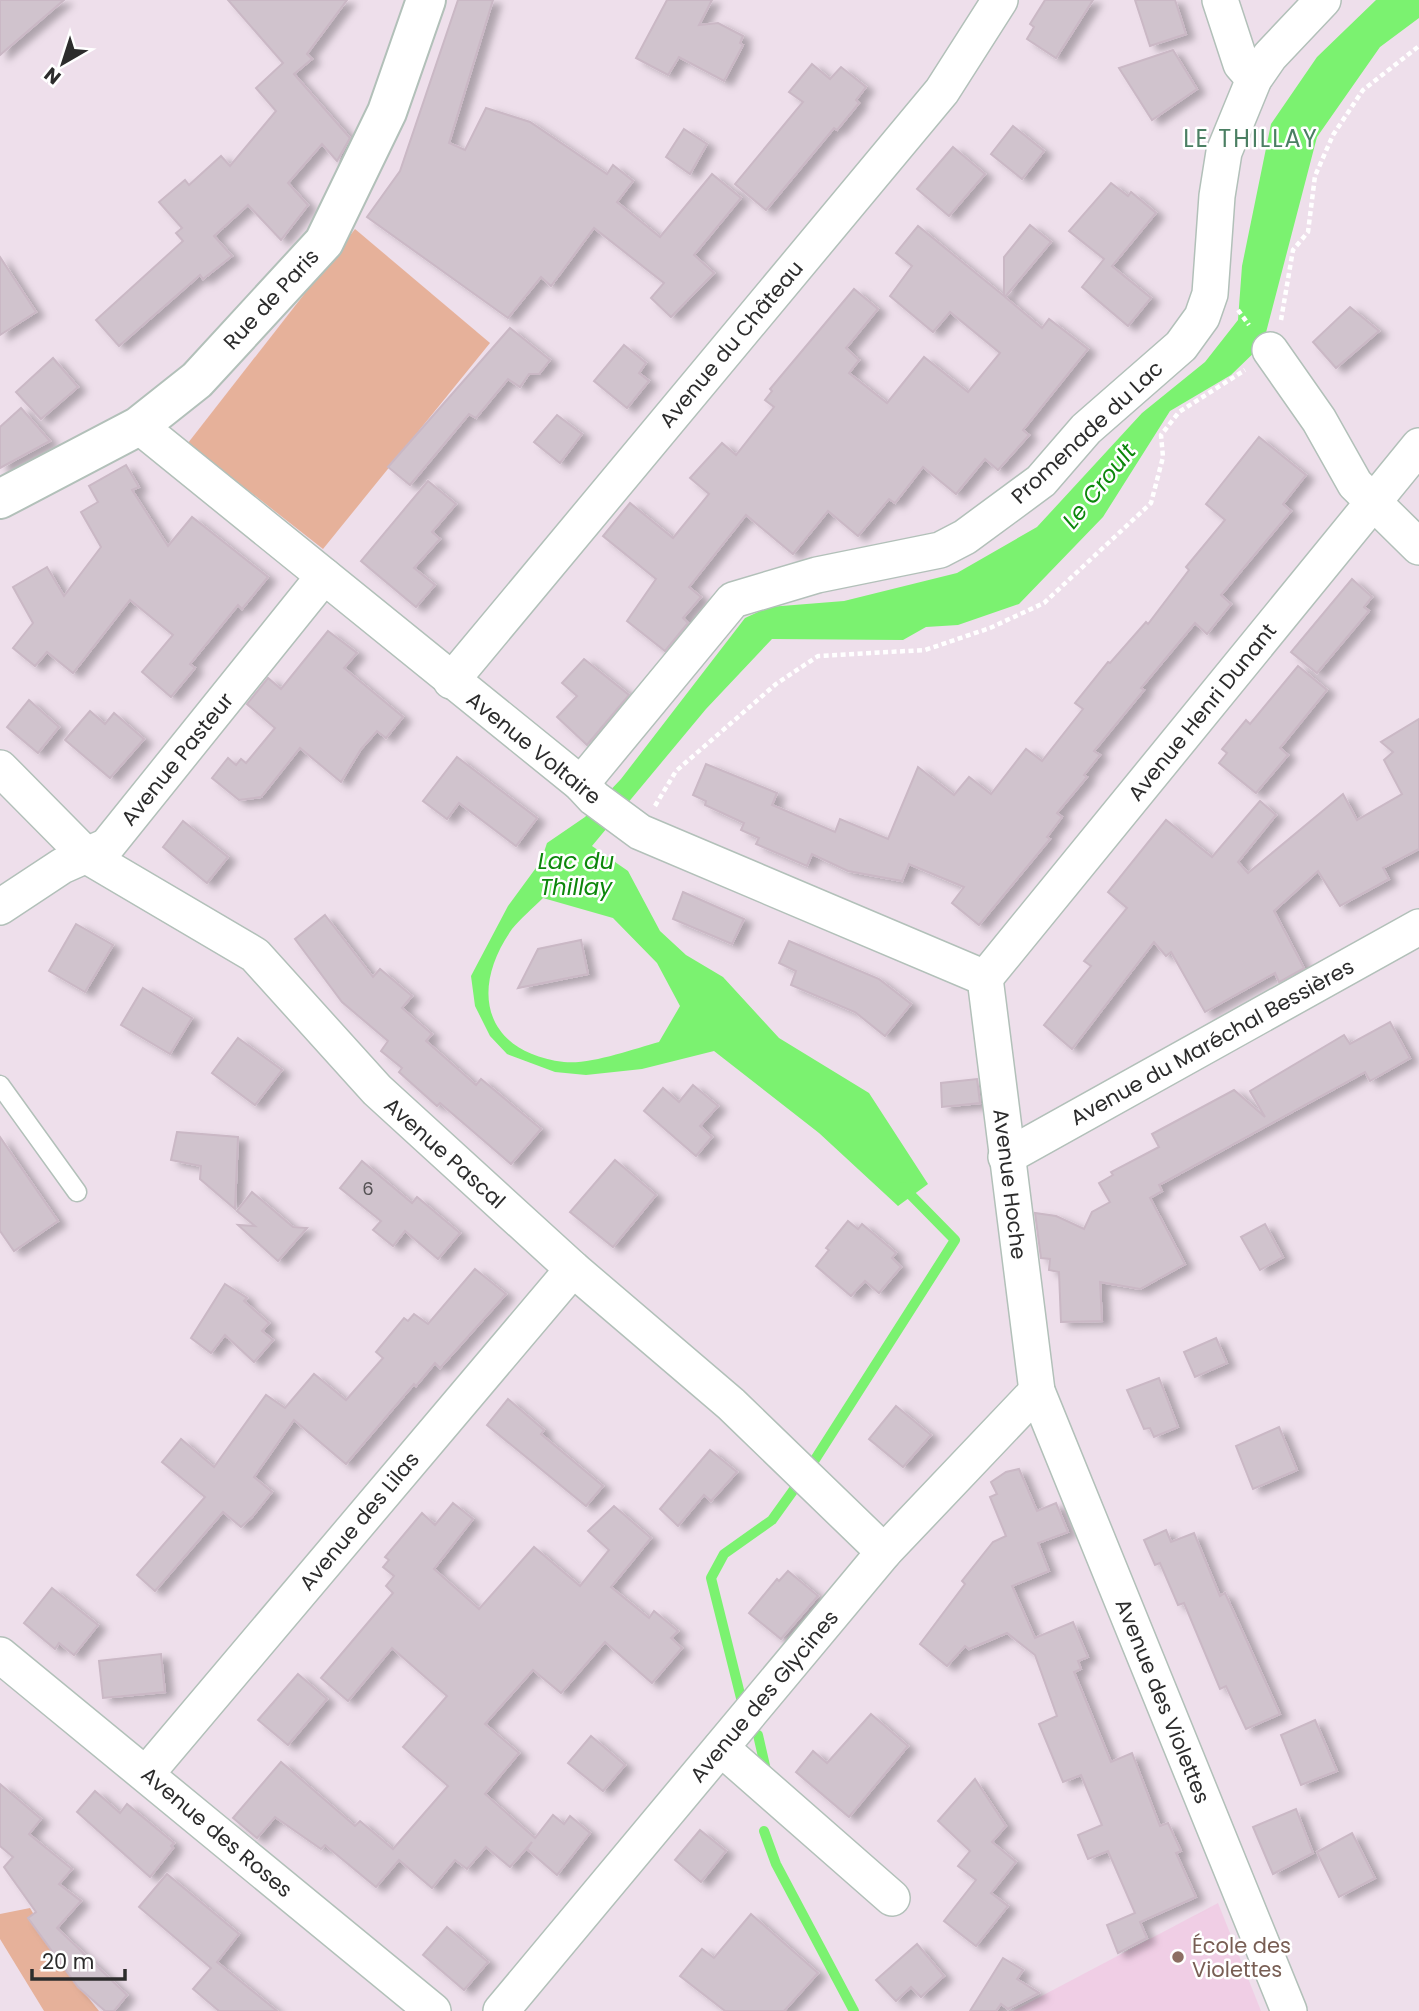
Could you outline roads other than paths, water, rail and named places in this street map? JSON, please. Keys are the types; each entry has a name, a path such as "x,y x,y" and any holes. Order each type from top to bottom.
{"street":[{"name":"Rue de Paris","path":"0,499 139,426 197,380 324,242 387,112 426,0"},
{"name":"Avenue du Château","path":"451,681 942,91 1000,0"},
{"path":"1220,0 1241,64 1254,79"},
{"name":"Promenade du Lac","path":"588,791 733,600 817,575 940,550 965,537 1041,481 1086,429 1181,346 1202,317 1210,294 1217,195 1224,152 1254,79 1270,56 1324,0"},
{"path":"1270,350 1319,421 1355,484 1419,547"},
{"name":"Avenue Voltaire","path":"139,426 622,821 659,841 985,978"},
{"name":"Avenue Henri Dunant","path":"985,978 1419,446"},
{"name":"Avenue Pasteur","path":"0,907 62,866 107,846 324,576"},
{"name":"Avenue Pascal","path":"0,768 87,856 254,955 352,1066 573,1269 731,1404 884,1552"},
{"name":"Avenue du Maréchal Bessières","path":"1006,1157 1419,927"},
{"name":"Avenue Hoche","path":"985,978 1037,1391"},
{"name":"Avenue des Lilas","path":"146,1774 573,1269"},
{"name":"Avenue des Glycines","path":"501,2011 884,1552 1037,1391"},
{"name":"Avenue des Violettes","path":"1037,1391 1289,2011"},
{"name":"Avenue des Roses","path":"0,1655 433,2011"},
{"path":"721,1748 892,1898"}],"lane":[{"path":"0,1085 77,1192"}],"water":[{"name":"Lac du Thillay","path":"1376,0 1419,0 1419,18 1380,47 1317,137 1263,344 1231,375 1170,411 1103,517 1019,604 958,625 926,627 903,640 772,639 706,709 592,846 628,871 660,931 686,955 723,977 779,1038 869,1093 928,1184 898,1206 819,1133 714,1051 642,1069 586,1075 555,1072 507,1054 490,1036 475,1006 471,976 508,906 541,861 547,843 585,817 621,779 745,618 769,607 844,601 957,573 1037,527 1142,413 1205,362 1238,320 1242,266 1271,124 1317,57","holes":["543,898 613,918 657,963 680,1006 659,1042 612,1056 574,1062 537,1056 516,1046 501,1032 492,1015 488,995 491,974 512,929"]}],"waterway":[{"path":"809,1469 955,1240 903,1187"},
{"path":"741,1698 711,1578 724,1554 772,1520 800,1481"},
{"path":"758,1735 766,1770"},
{"path":"764,1831 776,1864 854,2011"}],"place":[{"name":"École des Violettes","path":"1178,1957"}],"district":[{"name":"LE THILLAY","path":"1251,138"}],"water label":[{"name":"Le Croult","path":"1099,486"}]}
